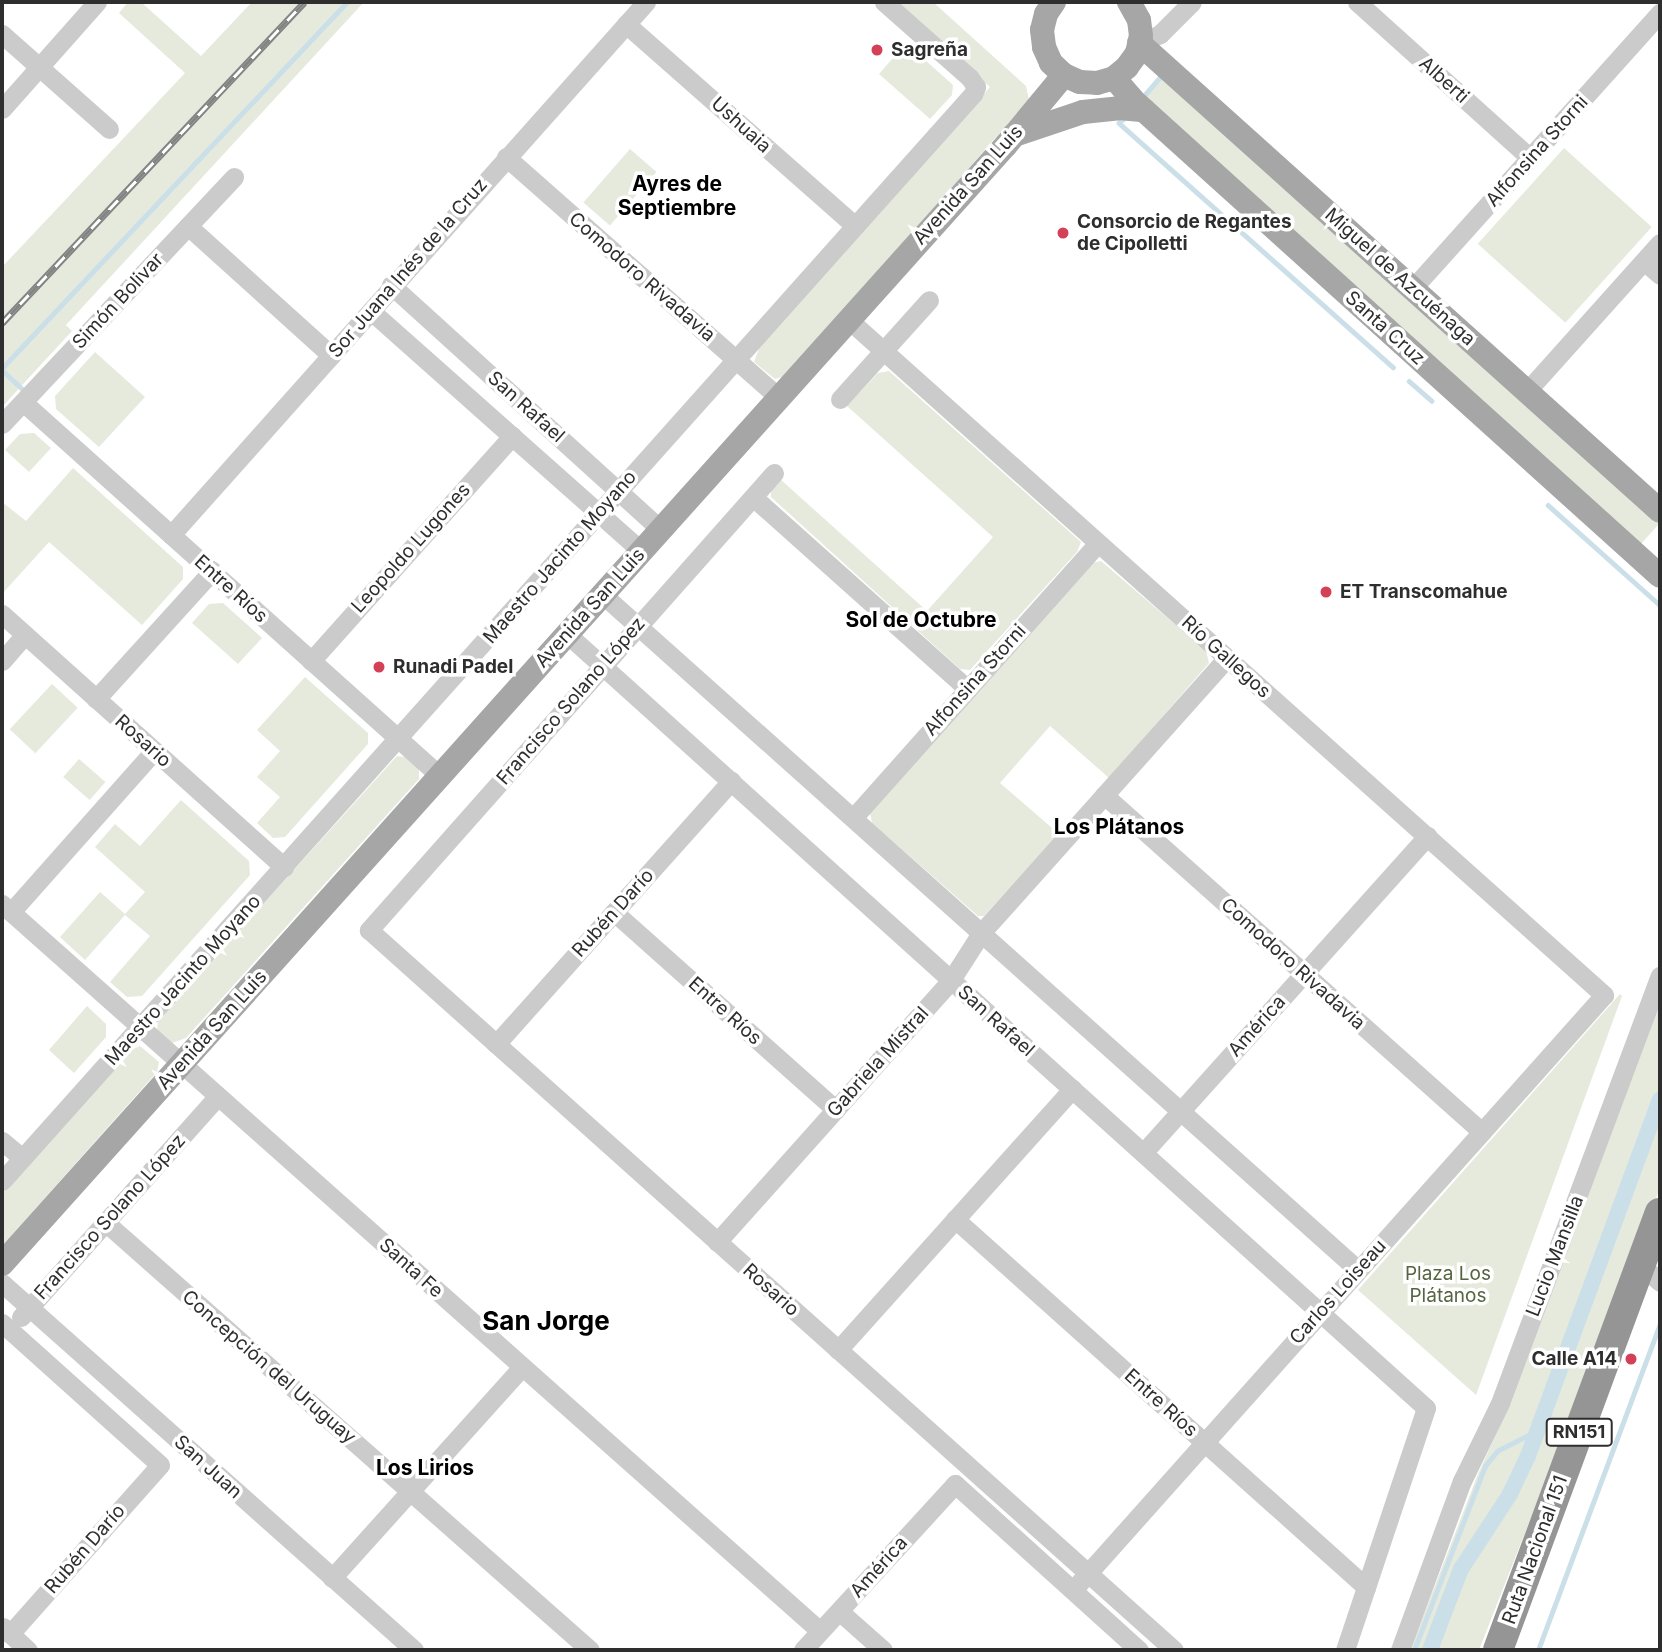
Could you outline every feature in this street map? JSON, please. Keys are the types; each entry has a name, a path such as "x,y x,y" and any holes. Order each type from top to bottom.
{"highway":[{"name":"Ruta Nacional 151","path":"1498,1650 1651,1273 1660,1213"}],"main road":[{"path":"1129,2 1139,19 1140,36"},
{"path":"1042,6 1044,47 1051,63 1064,75 1080,82 1097,83 1114,78 1127,67 1140,36 1148,2"},
{"name":"Miguel de Azcuénaga","path":"1140,36 1660,511"},
{"name":"Avenida San Luis","path":"2,1264 849,320 1064,75"},
{"name":"Santa Cruz","path":"1114,78 1144,110 1660,576"},
{"path":"1014,135 1083,113 1119,108 1144,110"}],"street":[{"path":"2,109 97,2"},
{"name":"Sor Juana Inés de la Cruz","path":"171,535 646,2"},
{"name":"Maestro Jacinto Moyano","path":"2,1181 600,514 976,87 970,78 884,2"},
{"path":"1140,36 1160,34 1192,2"},
{"name":"Alberti","path":"1357,2 1530,158"},
{"path":"1643,2 1660,15"},
{"name":"Alfonsina Storni","path":"1413,288 1660,15"},
{"name":"Ushuaia","path":"626,24 855,226"},
{"path":"2,34 109,129"},
{"name":"Comodoro Rivadavia","path":"506,157 779,398"},
{"name":"Simón Bolivar","path":"2,424 234,177"},
{"path":"188,226 331,355"},
{"path":"1527,391 1660,243"},
{"path":"1644,261 1660,275"},
{"name":"San Rafael","path":"391,285 661,530"},
{"path":"840,399 929,300"},
{"name":"San Rafael","path":"371,311 641,551"},
{"name":"Río Gallegos","path":"849,320 1604,995"},
{"name":"Entre Ríos","path":"23,402 440,776"},
{"name":"Leopoldo Lugones","path":"311,661 512,436"},
{"name":"Francisco Solano López","path":"369,930 774,473"},
{"path":"753,497 968,689"},
{"name":"Alfonsina Storni","path":"853,818 1098,543"},
{"path":"96,699 212,572"},
{"path":"603,594 1358,1270"},
{"name":"Rosario","path":"2,614 284,867"},
{"name":"San Rafael","path":"567,634 1426,1408 1366,1587"},
{"path":"2,661 25,635"},
{"name":"Gabriela Mistral","path":"717,1242 951,980 981,933 1227,658"},
{"path":"6,908 155,751"},
{"name":"Rubén Darío","path":"496,1044 731,782"},
{"name":"Comodoro Rivadavia","path":"1104,795 1482,1132"},
{"name":"América","path":"1143,1153 1427,836"},
{"name":"Santa Fe","path":"6,908 820,1631"},
{"name":"Entre Ríos","path":"614,912 836,1110"},
{"name":"Rosario","path":"369,930 1174,1650"},
{"name":"Lucio Mansilla","path":"1400,1650 1456,1495 1500,1403 1660,976"},
{"name":"Carlos Loiseau","path":"1073,1590 1604,995"},
{"path":"838,1350 1072,1089"},
{"name":"Francisco Solano López","path":"4,1331 29,1307 218,1096"},
{"path":"2,1141 22,1158"},
{"name":"Entre Ríos","path":"955,1219 1366,1587"},
{"name":"Concepción del Uruguay","path":"105,1222 590,1650"},
{"name":"San Juan","path":"2,1283 414,1650"},
{"name":"San Juan","path":"4,1331 160,1465"},
{"path":"332,1578 522,1367"},
{"name":"Rubén Darío","path":"6,1630 160,1465"},
{"name":"América","path":"803,1650 955,1484 1073,1590"},
{"path":"1345,1650 1366,1587"},
{"path":"1073,1590 1139,1650"},
{"path":"839,1611 883,1650"},
{"path":"6,1630 29,1650"}],"green space":[{"path":"128,2 141,2 201,56 252,2 364,2 66,325 72,331 2,407 2,267 185,73 119,13"},
{"path":"895,2 933,2 1026,86 1029,100 785,376 775,379 754,362 760,346 990,87"},
{"path":"906,43 953,85 952,95 930,119 879,74"},
{"path":"1162,76 1659,524 1640,544 1143,97"},
{"path":"1564,148 1652,227 1565,323 1478,244"},
{"path":"630,149 656,172 610,226 583,203"},
{"path":"95,352 145,397 99,447 56,409 55,396"},
{"path":"889,371 1081,542 1077,552 970,670 960,669 771,497 771,490 780,479 927,611 993,537 847,406 878,373"},
{"path":"34,433 51,448 29,472 5,450 20,434"},
{"path":"73,468 183,567 183,579 142,625 49,542 2,594 2,502 26,521"},
{"path":"1101,561 1206,651 1209,663 1109,778 1050,726 1000,783 1059,834 984,916 978,916 872,823 870,813 1092,563"},
{"path":"223,603 262,638 238,664 192,623 209,604"},
{"path":"305,677 368,733 368,744 285,837 273,838 257,823 280,797 257,777 280,751 257,730"},
{"path":"52,684 78,708 35,753 10,729"},
{"path":"397,756 405,757 419,769 419,779 186,1038 172,1043 157,1031 158,1020"},
{"path":"79,759 105,782 90,800 63,777"},
{"path":"181,800 249,861 250,875 142,996 127,997 110,982 150,936 125,915 85,960 60,937 100,892 125,914 145,892 95,847 115,824 140,846"},
{"path":"1660,992 1660,1188 1479,1650 1410,1650 1478,1474 1508,1408"},
{"name":"Plaza Los Plátanos","path":"1620,994 1622,996 1476,1395 1358,1290"},
{"path":"87,1006 106,1024 106,1037 74,1073 49,1050"},
{"path":"140,1046 159,1062 157,1072 2,1246 2,1194 131,1050"}],"waterway":[{"path":"2,368 347,2"},
{"path":"1141,99 1163,74"},
{"path":"1124,119 1119,123 1393,367"},
{"path":"2,370 26,392"},
{"path":"1409,381 1432,401"},
{"path":"1548,505 1660,605"},
{"path":"1430,1650 1461,1569 1510,1494 1528,1456 1660,1100"},
{"path":"1538,1650 1660,1324"},
{"path":"1414,1650 1485,1466 1497,1451 1538,1430"}],"railway":[{"path":"2,323 305,2"}],"place":[{"name":"Sagreña","path":"877,50"},
{"name":"Consorcio de Regantes de Cipolletti","path":"1063,233"},
{"name":"ET Transcomahue","path":"1326,592"},
{"name":"Runadi Padel","path":"379,667"},
{"name":"Calle A14","path":"1631,1359"}],"district":[{"name":"Ayres de Septiembre","path":"677,196"},
{"name":"Sol de Octubre","path":"921,620"},
{"name":"Los Plátanos","path":"1119,827"},
{"name":"San Jorge","path":"546,1321"},
{"name":"Los Lirios","path":"425,1468"}]}
